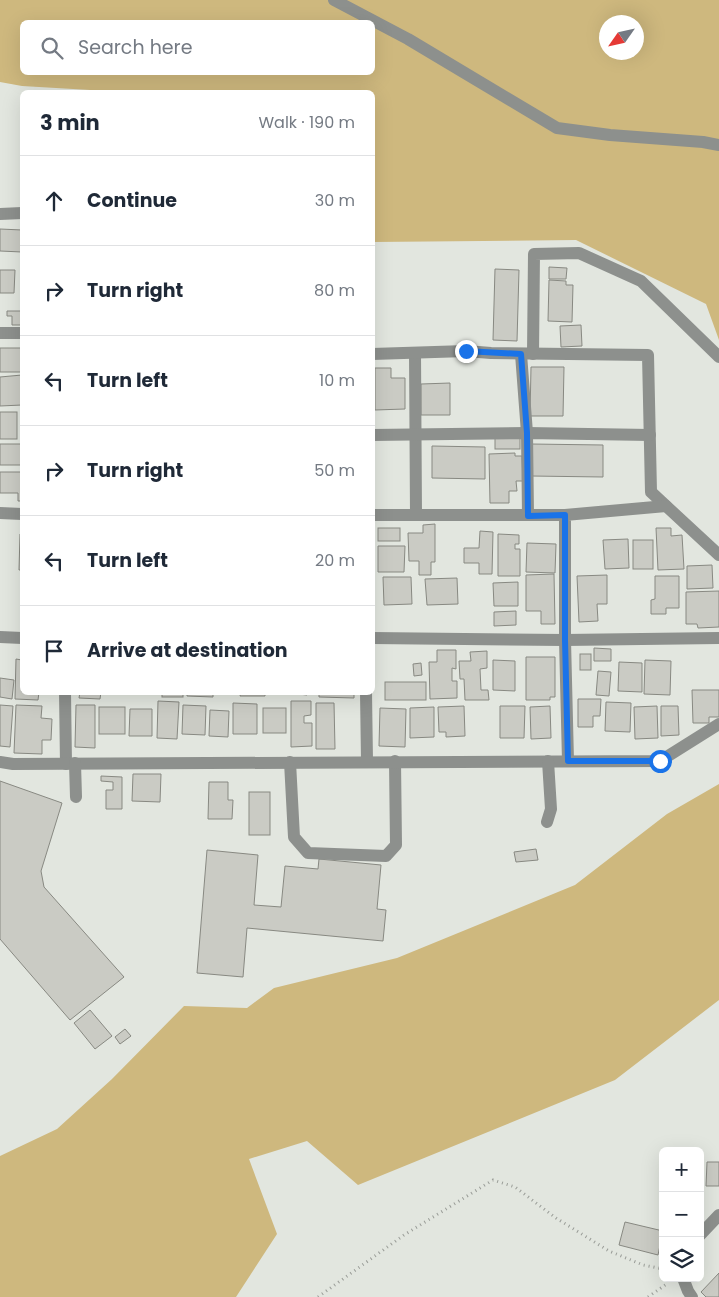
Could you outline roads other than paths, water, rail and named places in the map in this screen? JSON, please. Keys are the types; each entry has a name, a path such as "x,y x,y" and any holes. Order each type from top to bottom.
{"street":[{"path":"334,0 372,20"},
{"path":"375,22 408,39 557,128 719,145"},
{"path":"0,214 20,213"},
{"path":"528,516 527,354 534,254 579,253 641,281 719,357"},
{"path":"0,333 20,333"},
{"path":"375,354 466,351 527,354 648,355 651,492 719,555"},
{"path":"415,353 416,516"},
{"path":"375,435 527,433 650,435"},
{"path":"375,516 565,515 666,506"},
{"path":"0,513 20,514"},
{"path":"565,515 565,640 568,761"},
{"path":"0,636 20,638"},
{"path":"375,638 565,640 719,638"},
{"path":"65,695 76,797"},
{"path":"366,695 367,761"},
{"path":"0,762 660,761 719,724"},
{"path":"547,822 551,809 548,760"},
{"path":"290,762 294,837 308,854 386,856 396,845 395,761"},
{"path":"704,1231 719,1216"},
{"path":"685,1282 692,1297"}]}
